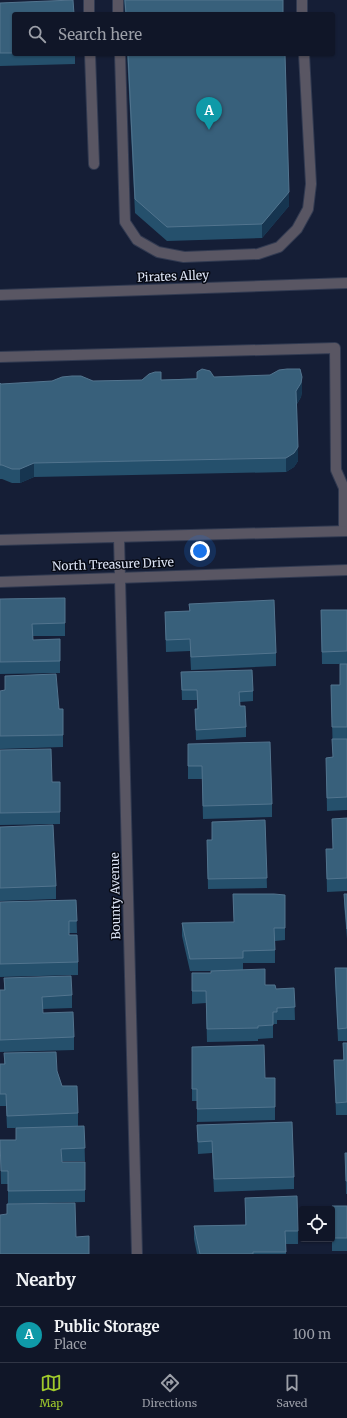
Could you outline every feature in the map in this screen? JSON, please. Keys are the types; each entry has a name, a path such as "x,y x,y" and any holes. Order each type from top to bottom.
{"street":[{"path":"89,0 89,12"},
{"path":"118,0 118,12"},
{"path":"302,0 302,12"},
{"path":"90,56 94,164"},
{"path":"120,56 125,222 137,240 158,252 184,257 258,254 280,247 297,229 308,209 310,184 304,56"},
{"name":"Pirates Alley","path":"0,295 347,283"},
{"path":"0,357 334,348 336,470 344,488 346,531 0,540"},
{"name":"Bounty Avenue","path":"119,538 137,1254"},
{"name":"North Treasure Drive","path":"0,582 347,570"}],"building":[{"path":"73,0 74,12 12,12 12,53 0,53 0,3"},
{"path":"125,0 283,0 283,12 126,12"},
{"path":"128,56 285,56 289,192 262,224 167,227 135,199"},
{"path":"202,369 210,371 214,377 270,375 279,370 300,369 302,377 301,383 296,391 298,447 294,453 286,458 34,463 20,469 12,469 0,465 0,383 52,381 62,377 72,376 81,376 93,381 142,380 149,374 155,372 161,372 161,380 197,379 197,372"},
{"path":"65,598 65,623 32,624 33,640 60,639 60,661 0,662 0,599"},
{"path":"274,600 276,653 191,657 190,639 166,640 165,612 190,611 189,604"},
{"path":"321,610 347,610 347,651 322,652"},
{"path":"340,664 347,664 347,727 332,727 331,685 340,685"},
{"path":"252,670 253,691 239,692 240,706 245,706 246,727 196,730 195,709 198,709 197,690 182,690 181,672"},
{"path":"56,674 59,709 63,709 63,735 0,736 0,691 5,690 5,676"},
{"path":"332,739 347,739 347,797 327,798 326,758 333,757"},
{"path":"270,742 272,804 203,806 202,766 188,766 188,744"},
{"path":"51,749 52,782 60,782 60,812 0,813 0,750"},
{"path":"347,818 347,878 327,879 326,849 333,849 332,819"},
{"path":"265,820 267,878 208,879 207,840 212,840 212,822"},
{"path":"53,825 56,886 0,888 0,827"},
{"path":"233,894 285,895 285,928 274,928 275,950 243,951 243,958 190,959 182,923 234,922"},
{"path":"344,894 347,894 347,929"},
{"path":"76,900 77,921 69,921 69,935 77,935 78,962 0,964 0,902"},
{"path":"335,968 347,968 347,1028 338,1029"},
{"path":"265,969 265,985 275,985 276,989 294,988 295,1007 277,1008 277,1012 273,1012 273,1025 258,1026 258,1028 207,1029 206,991 192,991 192,973"},
{"path":"71,976 72,995 42,997 43,1013 73,1012 74,1037 0,1040 0,990 5,990 4,978"},
{"path":"343,1043 347,1043 347,1102 336,1103 334,1060 344,1060"},
{"path":"264,1045 265,1078 275,1078 275,1107 197,1109 197,1089 192,1089 192,1047"},
{"path":"56,1052 57,1071 62,1086 77,1086 78,1113 7,1116 6,1094 0,1094 0,1064 5,1064 4,1053"},
{"path":"292,1122 294,1177 214,1179 212,1141 198,1142 197,1125"},
{"path":"84,1126 85,1148 61,1149 62,1162 85,1162 85,1190 8,1191 8,1171 1,1171 0,1140 16,1140 16,1128"},
{"path":"345,1153 347,1153 347,1181 346,1181"},
{"path":"297,1196 298,1231 285,1231 286,1252 253,1252 253,1254 200,1254 194,1226 246,1225 245,1198"},
{"path":"75,1203 76,1237 89,1236 89,1254 0,1254 0,1215 7,1214 7,1204"},
{"path":"335,1206 347,1206 347,1238 335,1238"}],"place":[{"name":"Public Storage","path":"209,130"}]}
